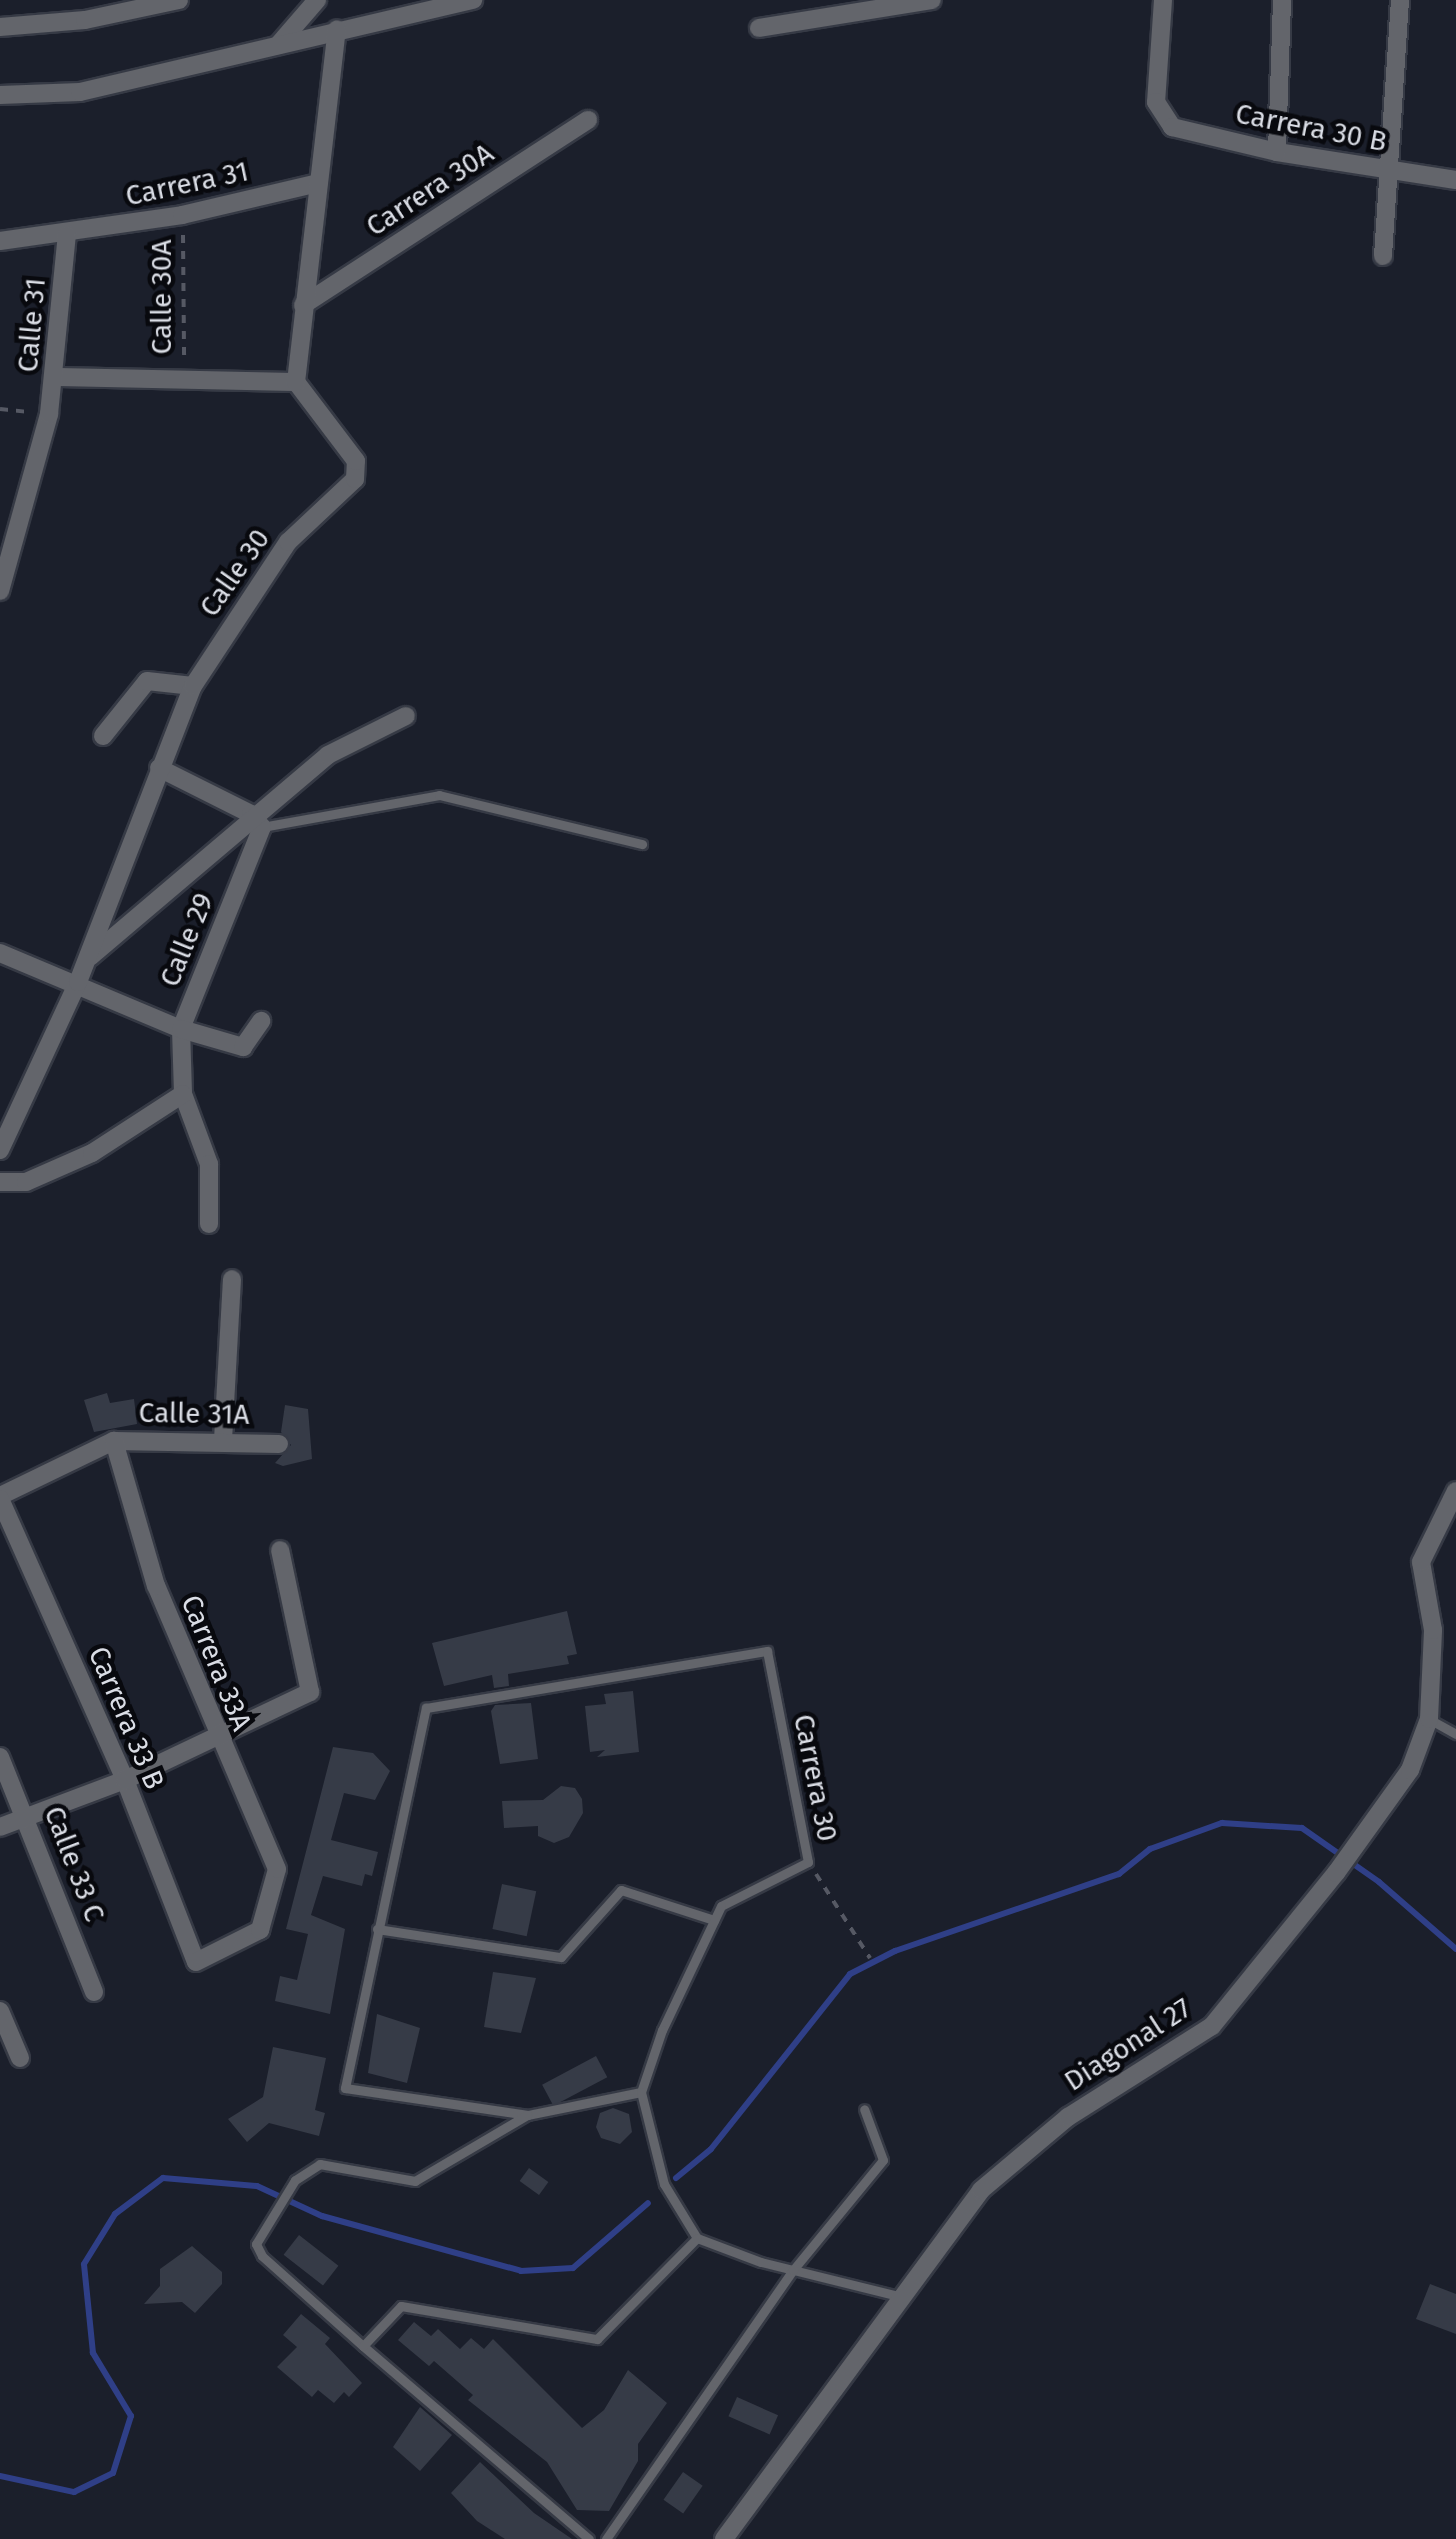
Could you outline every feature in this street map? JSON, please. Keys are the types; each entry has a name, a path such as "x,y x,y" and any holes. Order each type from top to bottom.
{"street":[{"path":"84,20 86,0"},
{"path":"0,27 84,20 179,0"},
{"path":"278,45 317,0"},
{"path":"0,95 80,92 473,0"},
{"path":"759,28 932,0"},
{"name":"Carrera 30 B","path":"1164,0 1160,118 1172,127 1277,152 1456,180"},
{"path":"1277,152 1282,0"},
{"path":"1383,256 1400,0"},
{"path":"56,377 296,382 337,29"},
{"name":"Carrera 30A","path":"303,305 588,120"},
{"name":"Carrera 31","path":"67,236 182,215 318,183"},
{"path":"0,241 67,236"},
{"name":"Calle 31","path":"0,591 8,537 49,414 56,377 67,236"},
{"name":"Calle 30","path":"0,1150 78,982 193,686 288,542 354,479 356,461 296,382"},
{"path":"103,736 147,681 193,686"},
{"path":"86,961 257,820 328,755 406,716"},
{"path":"159,768 257,820"},
{"name":"Calle 29","path":"183,1094 182,1028 257,820"},
{"path":"0,953 182,1028 244,1046 261,1021"},
{"path":"0,1182 26,1182 92,1152 183,1094 210,1164 209,1224"},
{"path":"223,1440 232,1279"},
{"name":"Calle 31A","path":"0,1497 114,1442 223,1440 279,1444"},
{"name":"Carrera 33A","path":"114,1442 156,1586 216,1737 277,1870 260,1930 196,1962"},
{"name":"Diagonal 27","path":"724,2539 898,2296 981,2190 1068,2117 1212,2026 1336,1874 1410,1770 1429,1719 1433,1630 1422,1562 1456,1491"},
{"name":"Carrera 33 B","path":"0,1497 125,1780 196,1962"},
{"path":"0,1828 125,1780 310,1692 280,1550"},
{"name":"Calle 33 C","path":"0,1758 94,1992"},
{"path":"0,2011 20,2058"}],"lane":[{"path":"257,820 439,795 642,844"},
{"name":"Carrera 30","path":"377,1929 426,1708 767,1651 808,1862"},
{"path":"1429,1719 1456,1734"},
{"path":"808,1862 721,1906 641,2092 664,2184 697,2238 792,2270 898,2296"},
{"path":"528,2115 345,2088 377,1929 562,1956 621,1890 714,1920"},
{"path":"589,2539 262,2256 260,2230 295,2180 320,2164 415,2181 528,2115 641,2092"},
{"path":"606,2539 792,2270 883,2160 864,2109"},
{"path":"363,2346 401,2306 596,2339 697,2238"}],"path":[{"name":"Calle 30A","path":"180,378 187,339 182,215"},
{"path":"0,410 49,414"},
{"name":"Carrera 30","path":"808,1862 870,1958"}],"building":[{"path":"107,1393 110,1403 134,1399 137,1424 94,1432 84,1400"},
{"path":"285,1405 308,1409 312,1459 283,1466 275,1463 291,1445 281,1432"},
{"path":"567,1611 577,1654 567,1656 569,1664 508,1674 509,1686 494,1688 492,1675 444,1686 432,1643"},
{"path":"633,1691 639,1752 597,1757 605,1750 590,1752 585,1706 606,1704 604,1694"},
{"path":"531,1703 538,1759 500,1764 491,1711 495,1705"},
{"path":"333,1747 373,1753 390,1771 375,1800 344,1793 331,1840 378,1852 372,1876 365,1874 362,1886 323,1876 311,1915 345,1929 330,2014 275,2001 280,1976 297,1980 308,1934 286,1929"},
{"path":"561,1786 575,1788 582,1799 583,1813 569,1837 554,1843 538,1836 538,1826 504,1828 502,1801 543,1800"},
{"path":"502,1884 536,1891 527,1936 492,1929"},
{"path":"493,1972 536,1978 521,2033 484,2027"},
{"path":"377,2014 420,2028 407,2083 368,2073"},
{"path":"273,2047 326,2058 315,2110 325,2113 319,2136 269,2123 247,2142 228,2119 263,2097"},
{"path":"596,2056 607,2077 553,2106 542,2085"},
{"path":"613,2108 629,2114 632,2132 620,2144 601,2138 596,2127 600,2113"},
{"path":"529,2168 548,2182 539,2195 520,2181"},
{"path":"299,2235 338,2266 323,2285 284,2255"},
{"path":"192,2246 222,2272 222,2284 195,2313 182,2302 144,2304 160,2286 160,2269"},
{"path":"1430,2284 1456,2294 1456,2334 1416,2319"},
{"path":"301,2314 330,2338 325,2344 362,2383 349,2397 344,2392 334,2403 318,2390 312,2397 277,2367 297,2347 283,2335"},
{"path":"414,2322 431,2336 438,2329 460,2349 471,2338 484,2349 493,2339 582,2428 604,2410 628,2370 667,2403 638,2444 638,2461 609,2511 577,2510 547,2462 468,2400 473,2395 434,2361 429,2366 398,2340"},
{"path":"737,2397 778,2415 770,2434 728,2416"},
{"path":"420,2407 452,2435 420,2471 393,2447"},
{"path":"480,2462 534,2513 572,2539 505,2539 477,2521 451,2493"},
{"path":"683,2472 703,2486 683,2514 663,2500"}],"waterway":[{"path":"676,2178 711,2149 850,1974 895,1951 1119,1874 1150,1849 1222,1823 1302,1828 1379,1882 1456,1949"},
{"path":"0,2476 74,2492 113,2473 131,2416 93,2353 84,2264 115,2214 163,2178 257,2186 322,2216 521,2271 573,2268 648,2203"}]}
